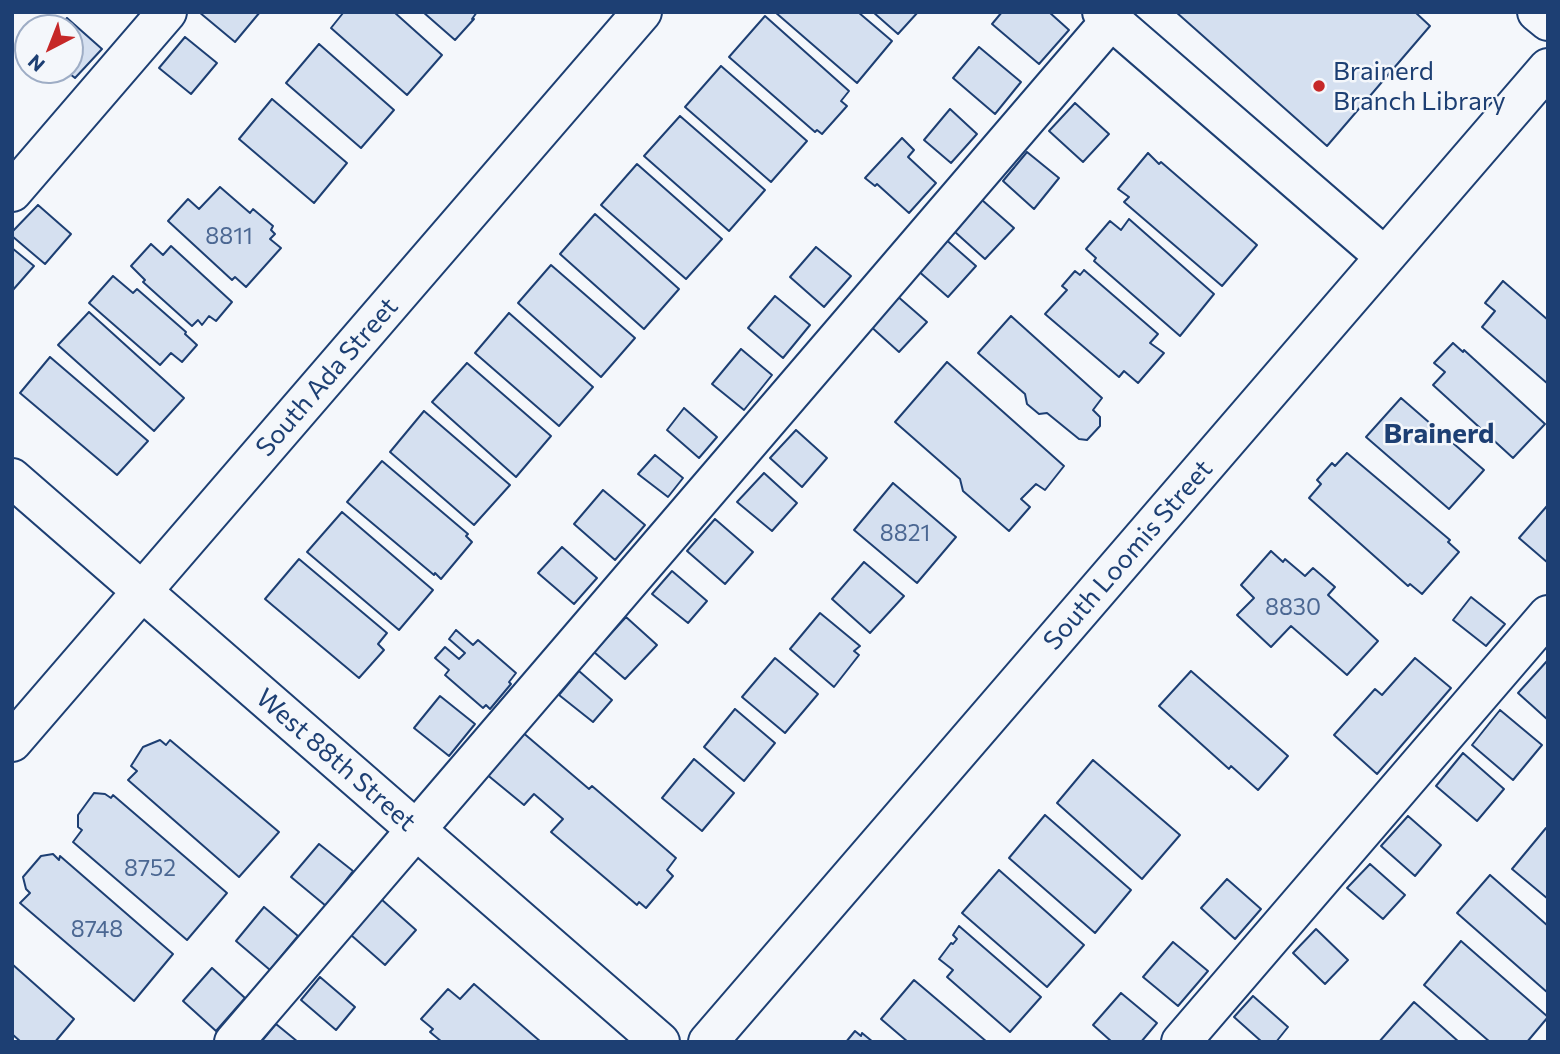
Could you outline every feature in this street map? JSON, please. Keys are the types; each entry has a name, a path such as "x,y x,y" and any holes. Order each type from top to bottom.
{"street":[{"path":"12,192 167,12"},
{"name":"South Ada Street","path":"12,742 642,12"},
{"path":"1537,12 1548,21"},
{"path":"234,1042 1106,16 1385,257"},
{"name":"South Loomis Street","path":"708,1042 1548,68"},
{"name":"West 88th Street","path":"12,478 660,1042"},
{"path":"1181,1042 1548,615"}],"building":[{"path":"199,12 260,12 235,42"},
{"path":"341,12 394,12 442,55 407,95 331,28 343,13"},
{"path":"423,12 477,12 455,40"},
{"path":"775,12 858,12 892,41 857,83"},
{"path":"873,12 918,12 898,34"},
{"path":"1002,12 1049,12 1069,30 1039,64 992,24"},
{"name":"Brainerd Branch Library","path":"1176,12 1415,12 1430,26 1327,146"},
{"path":"765,16 849,91 841,101 847,106 822,134 817,130 815,132 729,57"},
{"path":"84,33 102,49 84,68"},
{"path":"185,37 217,63 191,94 159,68"},
{"path":"319,44 394,110 361,148 286,83"},
{"path":"979,47 1021,82 995,114 953,78"},
{"path":"721,66 807,141 771,182 685,107"},
{"path":"272,99 347,163 314,203 239,139"},
{"path":"1075,103 1109,134 1083,162 1049,131"},
{"path":"950,109 977,134 951,163 924,140"},
{"path":"680,116 765,190 729,231 644,156"},
{"path":"902,138 914,150 908,157 936,183 909,213 877,184 875,186 865,178"},
{"path":"1027,152 1059,178 1034,209 1003,181"},
{"path":"1148,153 1257,245 1222,286 1124,202 1129,197 1118,189"},
{"path":"637,164 722,239 686,279 601,205"},
{"path":"220,187 250,213 253,209 273,226 271,230 275,234 270,239 281,248 246,287 235,277 232,280 168,221 188,199 199,209"},
{"path":"982,200 1014,228 985,259 955,232"},
{"path":"38,205 71,234 45,264 12,236 12,232"},
{"path":"595,214 679,289 644,329 560,254"},
{"path":"1129,219 1214,294 1180,336 1094,261 1096,258 1086,249 1110,221 1121,230"},
{"path":"943,237 976,266 948,297 916,269"},
{"path":"151,244 163,255 171,246 232,302 216,321 209,316 202,325 198,320 192,326 143,282 145,280 131,266"},
{"path":"816,247 851,276 824,307 790,277"},
{"path":"12,248 34,266 12,291"},
{"path":"551,265 635,338 601,377 518,303"},
{"path":"1084,270 1158,334 1150,343 1164,353 1138,383 1124,371 1119,377 1045,314 1067,290 1062,286 1075,271 1080,275"},
{"path":"113,276 133,293 137,289 197,345 182,362 171,353 160,365 89,303"},
{"path":"1503,281 1548,320 1548,384 1482,327 1495,311 1485,303"},
{"path":"896,295 927,322 899,352 868,324"},
{"path":"775,296 810,325 783,358 748,328"},
{"path":"89,312 184,398 154,431 58,345"},
{"path":"509,313 593,387 559,426 475,353"},
{"path":"1011,316 1102,398 1093,410 1100,417 1100,426 1087,440 1079,439 1047,413 1039,414 1027,404 1025,394 978,353"},
{"path":"1453,343 1545,424 1513,458 1433,385 1445,372 1434,363"},
{"path":"741,349 772,375 744,410 712,384"},
{"path":"50,357 148,441 117,475 20,393"},
{"path":"947,362 1064,466 1045,490 1036,484 1021,499 1030,507 1009,531 963,491 960,479 895,422"},
{"path":"467,363 551,436 516,477 432,402"},
{"path":"1401,398 1484,470 1449,509 1366,437"},
{"path":"684,408 717,437 699,458 667,430"},
{"path":"424,411 510,485 474,525 390,452"},
{"path":"796,430 827,458 802,487 770,458"},
{"path":"1347,453 1450,540 1448,542 1459,552 1422,594 1410,584 1408,586 1309,498 1321,484 1317,480 1332,463 1335,466"},
{"path":"655,455 683,478 668,497 638,474"},
{"path":"382,461 468,534 466,536 472,542 441,579 347,502"},
{"path":"764,473 797,503 772,531 737,502"},
{"path":"893,483 956,537 917,583 854,530"},
{"path":"603,490 645,525 615,560 574,524"},
{"path":"1548,507 1548,563 1519,538"},
{"path":"342,512 433,590 399,630 307,552"},
{"path":"715,519 753,552 725,584 687,551"},
{"path":"562,547 597,578 574,604 538,573"},
{"path":"1271,551 1305,576 1313,568 1335,587 1328,595 1378,641 1347,675 1291,626 1271,647 1237,615 1254,598 1241,585"},
{"path":"299,559 387,633 378,644 384,650 359,678 265,599"},
{"path":"864,562 904,596 870,633 832,599"},
{"path":"672,571 707,601 688,623 652,594"},
{"path":"1471,597 1505,624 1486,646 1453,620"},
{"path":"820,613 860,646 854,651 859,655 834,687 790,649"},
{"path":"626,617 657,645 625,679 594,652"},
{"path":"456,630 473,645 478,640 516,673 509,682 511,684 490,709 486,705 483,708 445,675 449,670 435,658 445,647 459,659 465,653 449,639"},
{"path":"775,658 818,694 785,733 742,697"},
{"path":"1415,658 1451,688 1377,774 1334,735 1375,689 1382,695"},
{"path":"1548,661 1548,720 1518,693"},
{"path":"579,671 612,700 593,722 559,695"},
{"path":"1191,671 1288,756 1258,790 1231,766 1229,769 1159,706"},
{"path":"440,696 475,724 449,756 414,728"},
{"path":"735,709 775,743 744,781 704,747"},
{"path":"1500,710 1542,745 1513,780 1472,745"},
{"path":"521,731 589,789 592,786 676,858 667,870 673,876 646,908 639,902 637,905 551,832 563,819 534,794 524,805 485,773"},
{"path":"160,740 166,745 170,740 279,832 239,877 128,780 137,771 131,766 143,747"},
{"path":"1463,753 1504,789 1477,821 1436,786"},
{"path":"694,759 734,793 702,831 662,798"},
{"path":"1093,760 1180,835 1142,879 1057,803"},
{"path":"94,793 105,794 111,798 113,795 227,893 187,940 73,842 82,830 78,827 78,815"},
{"path":"1045,815 1131,890 1095,933 1009,858"},
{"path":"1408,816 1441,845 1415,876 1381,846"},
{"path":"1546,828 1548,829 1548,899 1512,869"},
{"path":"319,844 353,871 326,906 291,877"},
{"path":"53,854 59,860 60,856 173,954 134,1001 20,903 30,893 23,877 41,856"},
{"path":"1370,864 1405,895 1383,919 1347,888"},
{"path":"999,870 1084,945 1047,987 962,913"},
{"path":"1490,875 1548,926 1548,993 1457,913"},
{"path":"1227,879 1261,909 1235,939 1201,908"},
{"path":"381,899 416,930 385,965 351,935"},
{"path":"264,907 298,936 270,970 236,941"},
{"path":"959,926 1041,997 1010,1032 947,977 953,970 939,959 957,939 953,935"},
{"path":"1316,929 1348,960 1325,984 1293,953"},
{"path":"1461,941 1548,1017 1527,1042 1490,1042 1424,985"},
{"path":"1173,942 1208,971 1178,1006 1143,977"},
{"path":"12,964 74,1019 55,1042 21,1042 12,1034"},
{"path":"212,968 245,998 216,1031 183,1001"},
{"path":"320,977 355,1007 336,1030 301,1000"},
{"path":"914,980 987,1042 908,1042 881,1019"},
{"path":"474,984 541,1042 442,1042 430,1032 433,1029 421,1019 448,989 460,999"},
{"path":"1121,993 1157,1023 1141,1042 1112,1042 1093,1025"},
{"path":"1253,996 1288,1027 1276,1042 1262,1042 1234,1017"},
{"path":"1414,1002 1459,1042 1379,1042"},
{"path":"276,1024 298,1042 261,1042"},
{"path":"855,1031 861,1036 862,1033 873,1042 846,1042"}],"place":[{"name":"Brainerd Branch Library","path":"1319,86"}],"district":[{"name":"Brainerd","path":"1439,434"}]}
